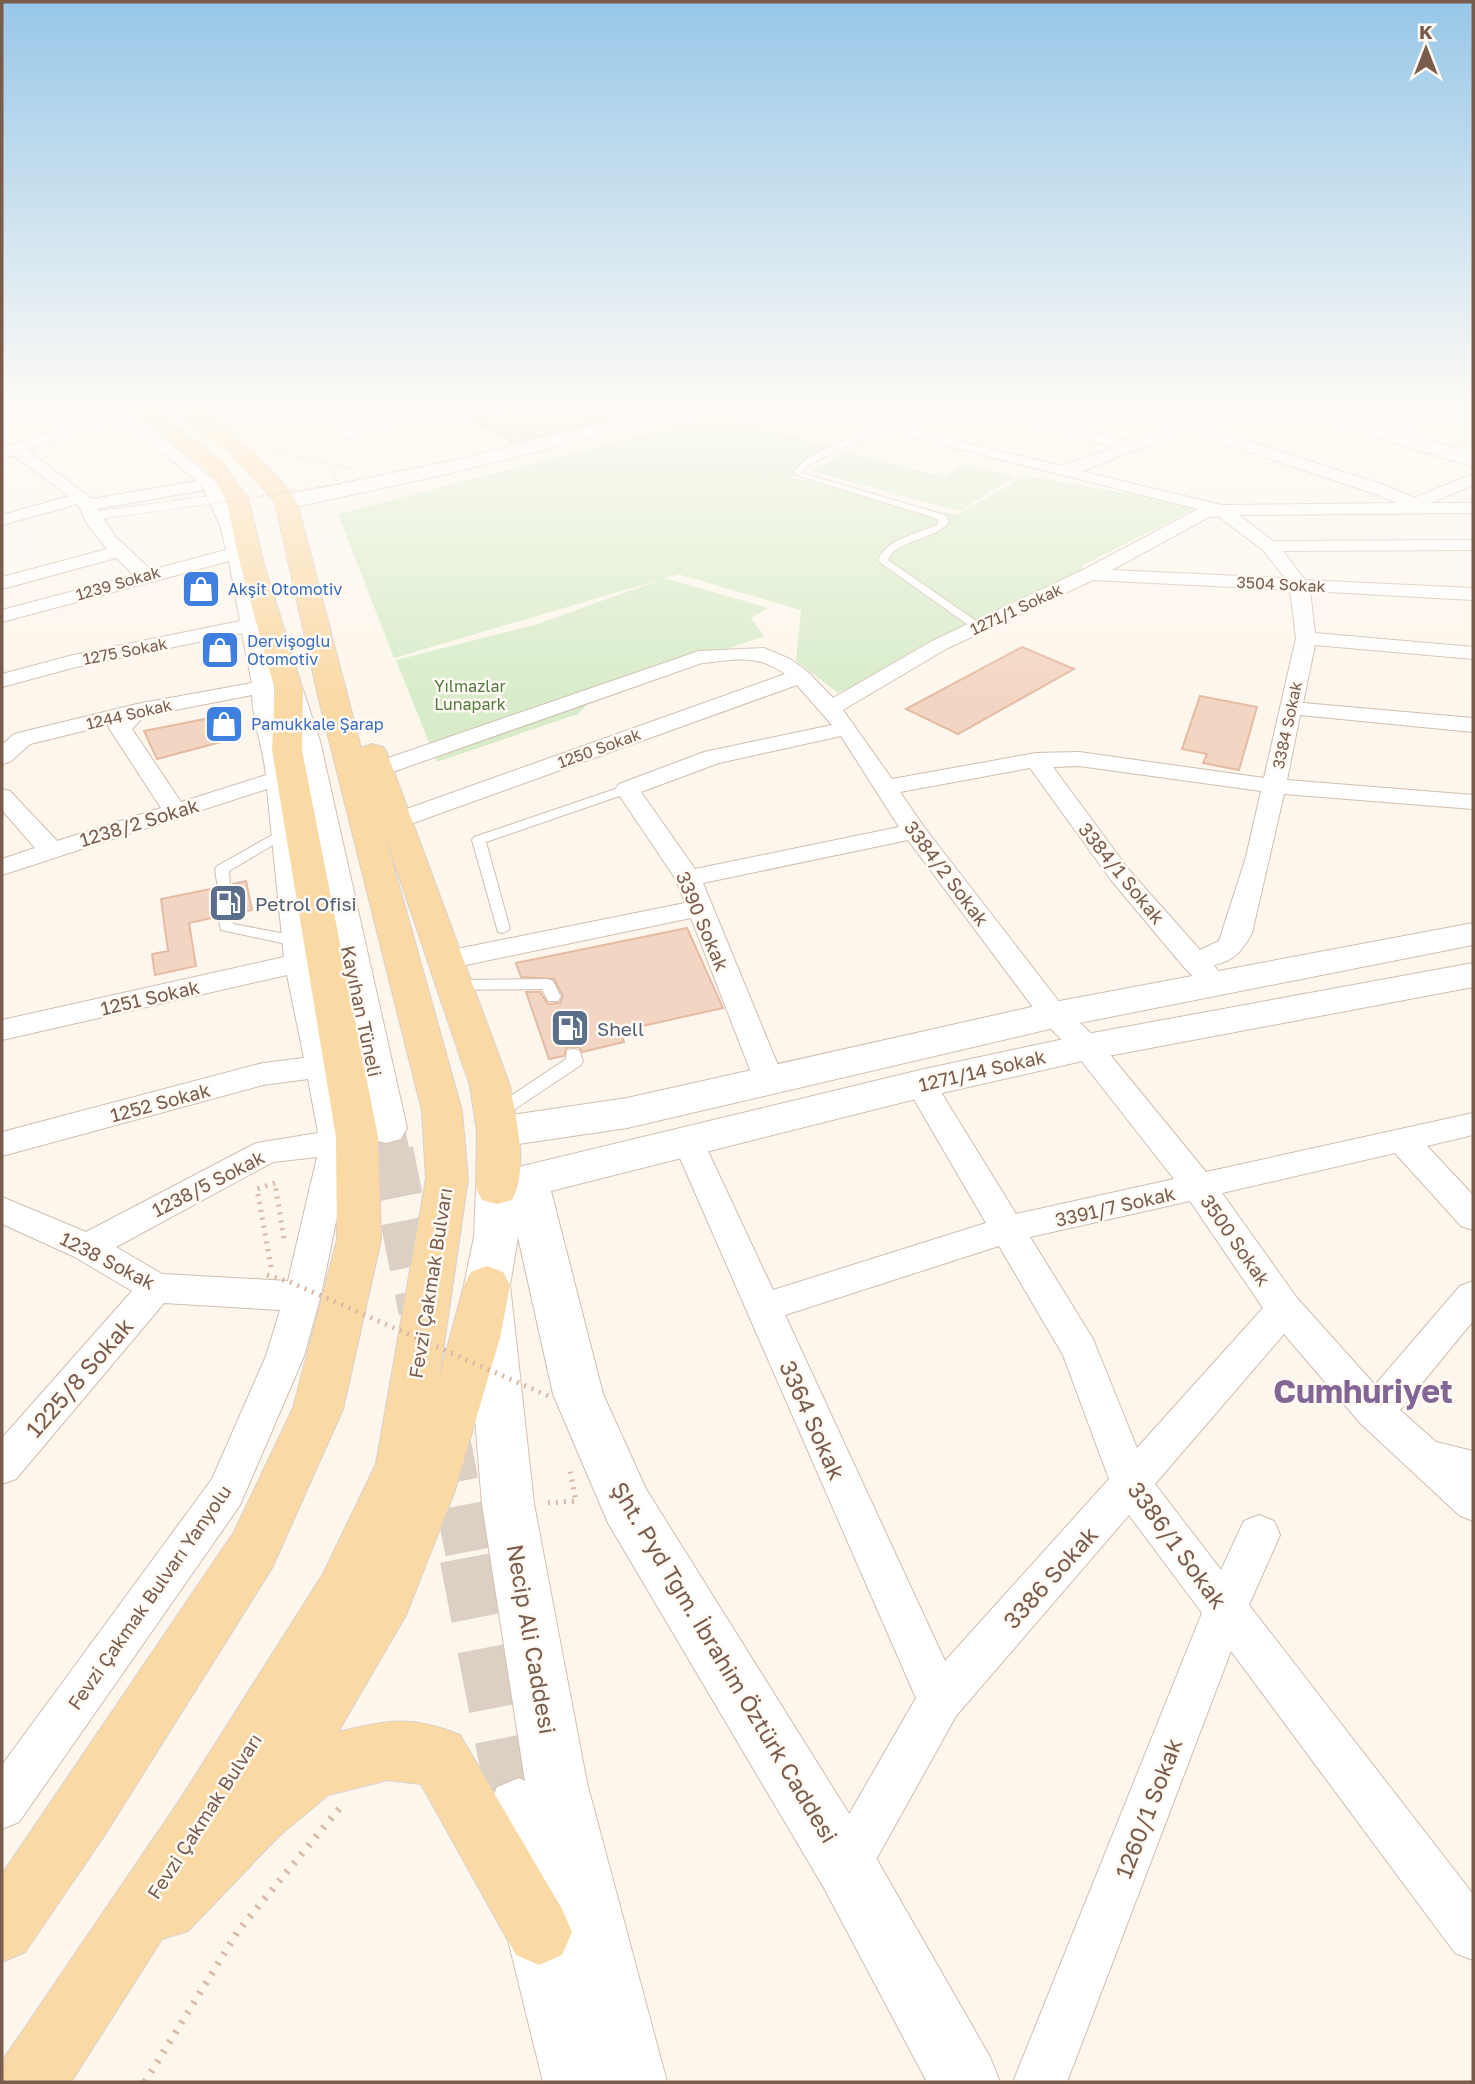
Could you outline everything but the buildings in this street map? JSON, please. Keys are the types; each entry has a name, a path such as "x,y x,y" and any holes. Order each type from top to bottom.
{"main road":[{"path":"2,1929 82,1814 253,1550 318,1409 359,1240 357,1137 276,688 239,505"},
{"name":"Fevzi Çakmak Bulvarı","path":"30,2082 203,1821 343,1593 401,1465 447,1179 442,1111 284,505"},
{"path":"286,505 376,770 490,1086 512,1185"},
{"path":"257,1814 386,1596 432,1480 476,1338 487,1285"},
{"path":"103,1972 257,1814 313,1769 388,1750 439,1756 539,1932"}],"street":[{"path":"2,520 93,505"},
{"name":"Fevzi Çakmak Bulvarı Yanyolu","path":"2,1805 226,1492 285,1356 285,1284 336,1143 297,952 275,752 264,721 276,688 251,625 236,553 216,505"},
{"path":"1189,505 1213,512 1216,505"},
{"path":"87,506 119,551 146,575"},
{"name":"1271/1 Sokak","path":"839,719 939,645 1213,512 1415,506 1473,508"},
{"name":"3384 Sokak","path":"1203,971 1230,947 1238,933 1306,638 1298,584 1269,546 1213,512"},
{"path":"1269,546 1473,545"},
{"path":"1406,547 1466,594"},
{"path":"2,583 119,551"},
{"name":"1239 Sokak","path":"2,616 146,575 236,553"},
{"name":"3504 Sokak","path":"1090,574 1466,594"},
{"name":"1275 Sokak","path":"2,681 73,661 251,625"},
{"path":"1306,638 1473,653"},
{"name":"3384/2 Sokak","path":"376,770 699,657 757,652 771,656 801,676 839,719 914,831 1054,1015"},
{"name":"1250 Sokak","path":"396,821 801,676"},
{"name":"1244 Sokak","path":"2,757 22,739 137,711 276,688"},
{"name":"Kayıhan Tüneli","path":"276,688 305,741 387,1128"},
{"path":"1291,708 1473,725"},
{"path":"137,711 120,728 176,812"},
{"path":"627,789 712,757 839,719"},
{"path":"2,724 22,739"},
{"path":"886,787 1036,760 1079,759 1274,786 1473,802"},
{"name":"3384/1 Sokak","path":"1036,760 1120,875 1203,971"},
{"name":"1238/2 Sokak","path":"2,867 50,849 276,779"},
{"name":"3390 Sokak","path":"627,789 688,878 769,1080"},
{"path":"2,796 50,849"},
{"path":"688,878 914,831"},
{"path":"451,973 699,908"},
{"path":"497,1123 627,1113 1054,1015 1203,971 1473,934"},
{"name":"1251 Sokak","path":"2,1030 297,952"},
{"name":"1271/14 Sokak","path":"512,1185 920,1084 1087,1047 1473,975"},
{"name":"3500 Sokak","path":"1054,1015 1087,1047 1199,1187 1284,1309 1375,1412 1473,1502"},
{"name":"1252 Sokak","path":"2,1144 263,1074 319,1067"},
{"name":"3386/1 Sokak","path":"920,1084 1080,1350 1131,1485 1473,1935"},
{"name":"3391/7 Sokak","path":"762,1308 1009,1229 1473,1124"},
{"name":"3364 Sokak","path":"688,1140 940,1700"},
{"path":"1402,1140 1473,1217"},
{"name":"1238/5 Sokak","path":"87,1247 267,1151 336,1143"},
{"name":"Necip Ali Caddesi","path":"512,1185 496,1237 487,1285 509,1504 556,1783 632,2082"},
{"name":"Şht. Pyd Tğm. İbrahim Öztürk Caddesi","path":"512,1185 578,1394 627,1506 846,1866 965,2082"},
{"name":"1238 Sokak","path":"4,1215 87,1247 156,1288 285,1284"},
{"name":"1225/8 Sokak","path":"2,1466 156,1288"},
{"path":"1375,1412 1473,1296"},
{"name":"3386 Sokak","path":"846,1866 940,1700 1284,1309"},
{"name":"3500 Sokak","path":"1426,1458 1473,1469"},
{"name":"1260/1 Sokak","path":"1040,2082 1225,1610 1259,1535"},
{"path":"519,1809 539,1932 578,2082"}],"lane":[{"path":"902,505 942,517 944,522 940,527 888,551 883,561 978,627"},
{"path":"503,929 479,840 627,789"},
{"path":"223,886 222,869 283,833"},
{"path":"225,915 226,927 297,952"},
{"path":"451,973 548,984 553,997"},
{"path":"497,1123 575,1061 573,1054"}],"path":[{"path":"285,1245 275,1183 257,1189 285,1284 553,1398 556,1411"},
{"path":"546,1491 548,1505 576,1501 568,1462"},
{"path":"145,2082 238,1931 388,1750"}],"green space":[{"name":"Yılmazlar Lunapark","path":"372,505 912,505 955,515 973,505 1185,505 1194,509 1081,566 1090,574 838,693 796,661 801,610 678,574 664,578 768,608 751,618 764,636 598,694 578,714 437,762 396,660 538,624 662,579 394,658 338,514"},
{"path":"938,505 969,505 960,511"}],"tunnel":[{"path":"386,1128 391,1152"},
{"path":"390,1151 422,1311"},
{"path":"446,1436 470,1559"},
{"path":"470,1557 519,1809"}],"place":[{"name":"Akşit Otomotiv","path":"201,589"},
{"name":"Dervişoğlu Otomotiv","path":"220,650"},
{"name":"Pamukkale Şarap","path":"224,724"},
{"name":"Petrol Ofisi","path":"228,903"},
{"name":"Shell","path":"570,1028"}],"district":[{"name":"Cumhuriyet","path":"1363,1391"}]}
